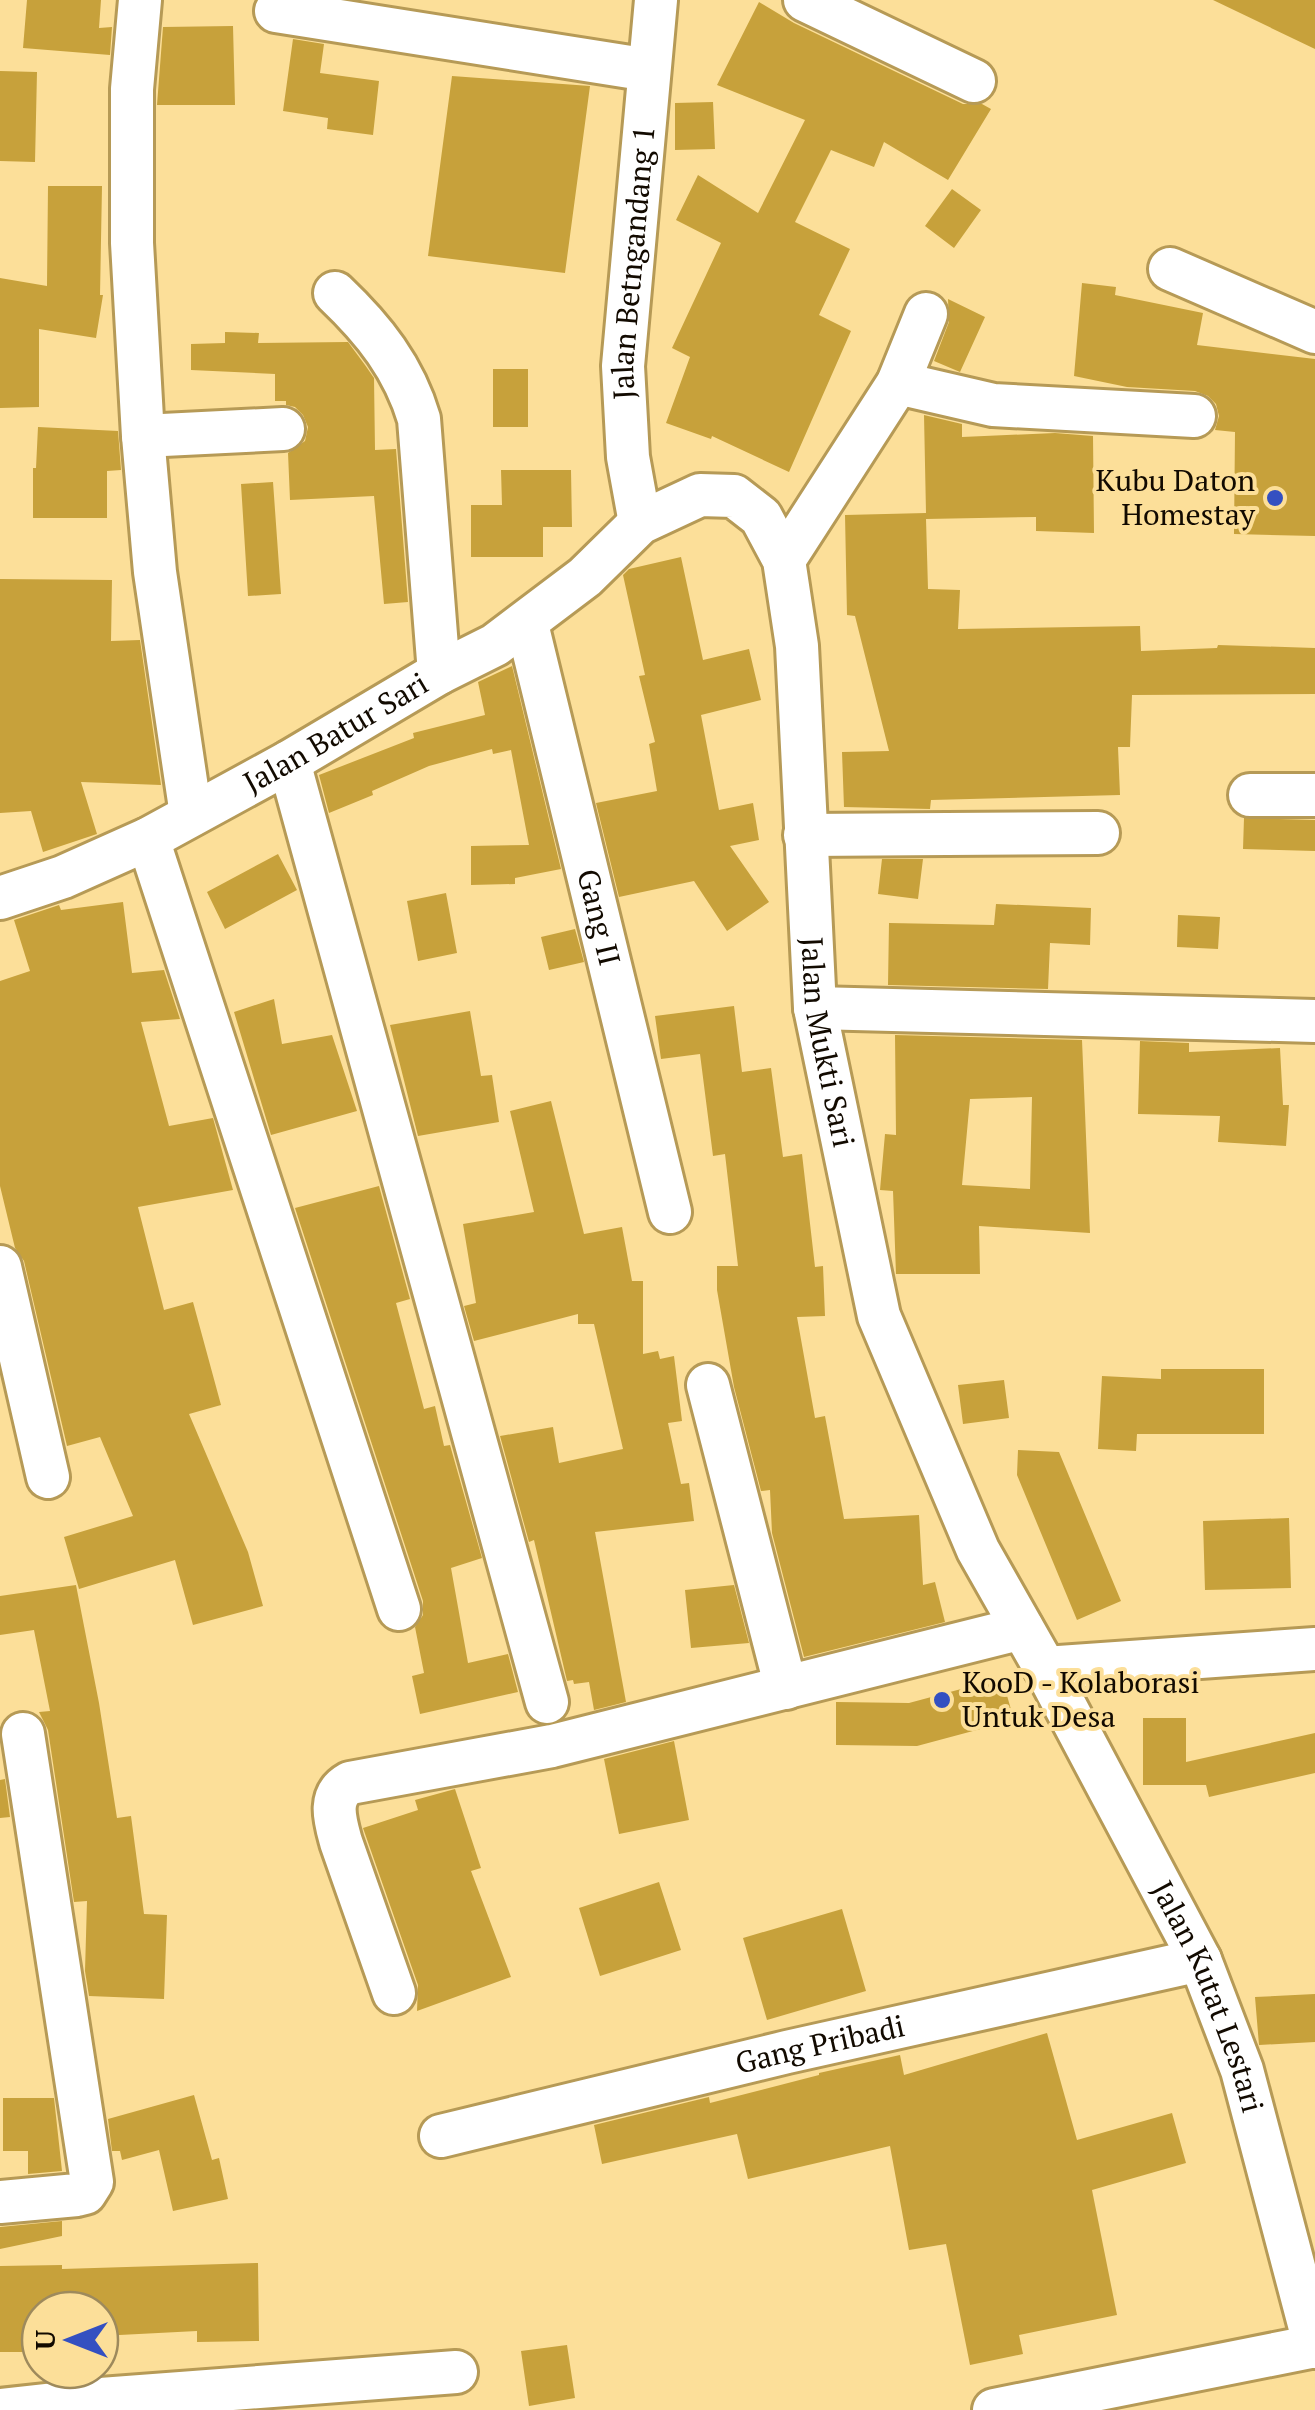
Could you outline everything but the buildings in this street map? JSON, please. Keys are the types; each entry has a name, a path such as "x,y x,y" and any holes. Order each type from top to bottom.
{"street":[{"path":"140,0 132,89 132,243 143,436 155,572 192,815"},
{"name":"Jalan Betngandang 1","path":"640,523 628,457 623,366 656,0"},
{"path":"805,0 974,81"},
{"path":"276,10 649,70"},
{"path":"1170,269 1315,332"},
{"path":"336,293 390,354 410,387 419,419 440,673"},
{"path":"784,560 898,383 926,314"},
{"path":"898,383 993,405 1194,416"},
{"path":"143,436 284,428"},
{"name":"Jalan Mukti Sari","path":"640,523 700,495 734,496 761,517 784,560 797,646 816,1008 879,1316 978,1550 1045,1668"},
{"name":"Jalan Batur Sari","path":"0,898 64,877 148,839 290,762 440,673 495,646 614,552 640,523"},
{"name":"Gang II","path":"527,624 670,1212"},
{"path":"290,762 548,1702"},
{"path":"1250,795 1315,795"},
{"path":"805,834 1098,833"},
{"path":"148,839 399,1609"},
{"path":"816,1008 1315,1021"},
{"path":"0,1266 48,1477"},
{"path":"708,1385 786,1688"},
{"path":"394,1993 335,1818 335,1800 340,1789 350,1783 552,1746 1022,1628"},
{"path":"1045,1668 1315,1649"},
{"name":"Jalan Kutat Lestari","path":"1045,1668 1200,1960 1242,2070 1315,2347"},
{"path":"0,2202 78,2195 86,2193 92,2182 23,1734"},
{"name":"Gang Pribadi","path":"442,2136 787,2052 1200,1960"},
{"path":"994,2410 1315,2347"},
{"path":"0,2410 456,2372"}],"place":[{"name":"Kubu Daton Homestay","path":"1275,498"},
{"name":"KooD - Kolaborasi Untuk Desa","path":"942,1700"}]}
